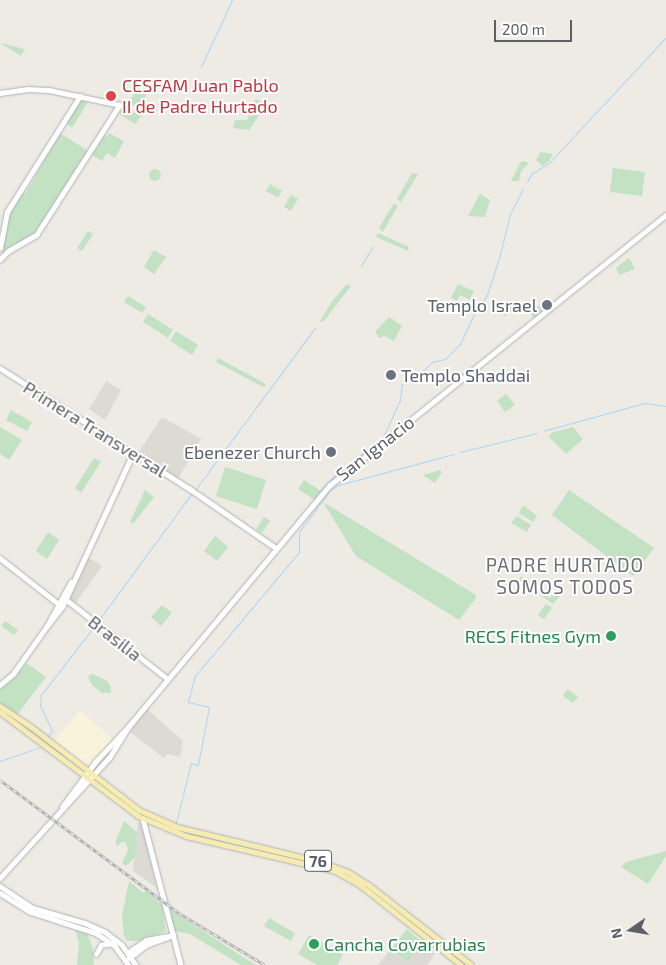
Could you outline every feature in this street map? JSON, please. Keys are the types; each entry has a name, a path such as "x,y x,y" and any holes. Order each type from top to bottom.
{"main road":[{"path":"0,94 40,89 120,105 37,235 1,257"},
{"path":"0,248 7,212 80,96"},
{"name":"San Ignacio","path":"0,878 62,807 276,548 333,482 666,215"},
{"name":"Primera Transversal","path":"0,368 192,491 276,548"},
{"path":"0,685 13,674 61,606 133,453"},
{"path":"0,558 61,606"},
{"name":"Brasilia","path":"64,598 168,679"},
{"name":"76","path":"0,706 34,729 88,776 134,807 171,825 318,861 348,872 375,889 471,965"},
{"name":"76","path":"0,712 143,819 186,836 335,871 360,885 461,965"},
{"path":"143,819 181,965"},
{"path":"0,886 21,905"},
{"path":"0,893 40,914 87,929 112,943 136,965"},
{"path":"40,914 97,928 118,941 128,958"},
{"path":"128,958 150,938 173,935"},
{"path":"96,954 101,946 112,943"}],"shaded area":[{"path":"106,381 121,390 105,420 89,409"},
{"path":"162,417 201,439 178,479 138,453"},
{"path":"87,557 102,566 74,605 67,599"},
{"path":"147,709 183,741 180,757 167,754 164,758 130,732"},
{"path":"80,711 113,739 88,769 53,742"},
{"path":"138,822 142,823 157,888 133,871"},
{"path":"423,943 436,952 427,965 378,965 387,954 391,956 394,952 408,962"}],"green space":[{"path":"0,43 25,49 21,56"},
{"path":"142,79 149,80 143,107 128,104"},
{"path":"255,99 267,104 249,130 233,128 235,120 247,120 249,115 252,116"},
{"path":"80,100 88,102 72,128 66,123"},
{"path":"121,110 140,114 141,116 135,124 119,114"},
{"path":"60,133 88,151 36,234 3,253 8,217 21,194 25,194"},
{"path":"109,133 124,141 115,158 107,153 102,161 92,155 105,135 107,136"},
{"path":"540,152 553,154 549,161 542,166 536,160"},
{"path":"521,161 528,164 521,171 519,181 511,181"},
{"path":"613,168 645,172 642,196 610,192"},
{"path":"155,169 161,175 155,181 149,175"},
{"path":"412,173 418,174 401,202 397,199"},
{"path":"270,184 282,191 278,198 266,191"},
{"path":"480,194 490,200 485,217 468,216"},
{"path":"291,195 298,199 291,211 284,207"},
{"path":"394,203 398,206 383,232 379,228"},
{"path":"88,231 93,234 82,251 77,248"},
{"path":"378,233 409,247 408,251 376,237"},
{"path":"154,250 166,257 154,274 144,267"},
{"path":"629,258 635,269 619,275 616,268"},
{"path":"347,284 351,286 323,322 320,321 333,300"},
{"path":"458,284 474,291 470,300 460,295 457,301 451,298"},
{"path":"128,296 146,307 142,313 124,302"},
{"path":"495,303 519,305 505,316"},
{"path":"524,306 543,306 546,310 535,319"},
{"path":"148,314 173,330 168,338 143,322"},
{"path":"389,317 402,326 394,341 385,336 379,338 375,332"},
{"path":"176,331 198,345 192,355 170,341"},
{"path":"218,358 266,385 263,387 216,362"},
{"path":"506,394 515,405 505,412 497,401"},
{"path":"11,410 32,422 27,431 6,420"},
{"path":"0,427 22,440 9,460 0,454"},
{"path":"573,427 583,439 566,454 549,437 551,433"},
{"path":"94,458 101,462 81,493 75,488"},
{"path":"225,467 266,480 257,509 216,496"},
{"path":"440,470 442,472 435,483 423,475"},
{"path":"304,480 321,491 315,500 298,489"},
{"path":"145,490 154,497 133,524 130,522"},
{"path":"569,490 654,548 633,576 552,515"},
{"path":"323,502 476,595 476,598 459,620 356,556"},
{"path":"523,505 537,516 533,522 519,513"},
{"path":"517,516 531,525 527,532 511,523"},
{"path":"264,517 270,521 262,533 256,529"},
{"path":"48,532 59,540 47,559 36,551"},
{"path":"215,536 228,547 217,561 204,551"},
{"path":"521,576 550,598 555,591 561,595 553,604 519,580"},
{"path":"546,604 552,608 544,619 538,615"},
{"path":"162,605 172,613 161,626 151,617"},
{"path":"5,621 18,630 14,635 1,626"},
{"path":"27,663 46,677 17,715 0,703 0,689 12,680"},
{"path":"93,674 107,681 111,687 111,693 102,693 92,685 88,676"},
{"path":"567,689 578,697 573,703 563,696"},
{"path":"124,821 137,832 135,857 126,866 122,863 128,850 126,843 122,841 118,846 115,843"},
{"path":"666,851 666,856 648,884 621,867 626,862"},
{"path":"129,881 142,892 147,891 162,905 166,931 139,941 127,941 124,936 122,915"},
{"path":"168,908 256,965 241,965 190,934 174,931"},
{"path":"269,918 295,933 291,941 264,926"},
{"path":"75,928 87,933 93,949 94,965 77,965 79,943"},
{"path":"407,929 423,943 408,962 394,952 391,956 387,954"},
{"name":"Cancha Covarrubias","path":"309,935 343,955 337,965 317,965 298,954"}],"waterway":[{"path":"201,67 232,0"},
{"path":"527,182 531,174 550,162 666,37"},
{"path":"318,493 332,478 383,437 400,400 402,384 416,377 432,362 445,359 460,344 472,318 487,295 499,259 510,214 523,189"},
{"path":"361,266 373,246"},
{"path":"195,490 315,328"},
{"path":"543,431 645,403 666,406"},
{"path":"460,452 537,433"},
{"path":"176,823 191,763 198,765 209,707 188,702 195,676 299,552 299,532 330,490 338,485 454,454"},
{"path":"98,621 192,493"},
{"path":"48,737 52,731 40,705 41,695 96,624"},
{"path":"0,761 40,747"}],"railway":[{"path":"0,780 179,913 265,965"}],"place":[{"name":"CESFAM Juan Pablo II de Padre Hurtado","path":"111,96"},
{"name":"Templo Israel","path":"547,305"},
{"name":"Templo Shaddai","path":"391,375"},
{"name":"Ebenezer Church","path":"331,452"},
{"name":"RECS Fitnes Gym","path":"611,636"},
{"name":"Cancha Covarrubias","path":"314,944"}],"district":[{"name":"PADRE HURTADO SOMOS TODOS","path":"565,576"}]}
